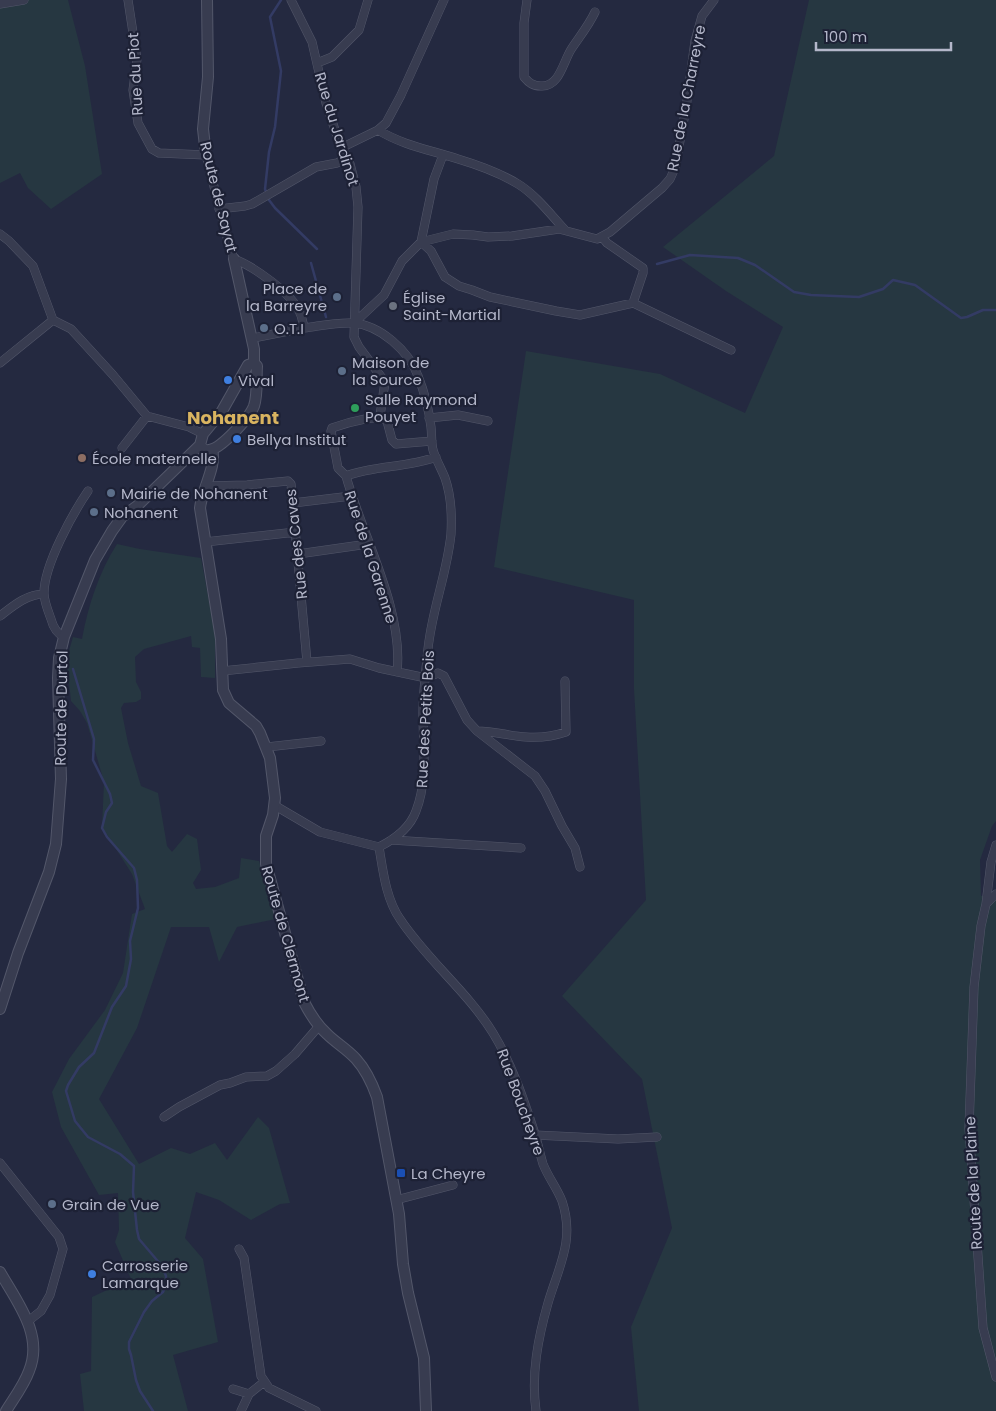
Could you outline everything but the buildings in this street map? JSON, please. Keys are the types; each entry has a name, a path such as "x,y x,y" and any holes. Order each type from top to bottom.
{"street":[{"path":"0,4 24,0"},
{"name":"Rue du Piot","path":"128,0 137,59 133,90 138,123 152,149 159,153 206,155"},
{"name":"Route de Sayat","path":"207,0 208,77 203,129 206,155 234,259 253,338 254,363 257,366 254,406 240,426 212,450"},
{"name":"Rue du Jardinot","path":"291,0 312,42 326,103 353,172 358,207 354,337 359,347 385,382 380,416"},
{"path":"317,63 332,57 359,30 368,0"},
{"path":"343,147 378,130 386,123 401,95 444,0"},
{"path":"527,0 524,23 524,77 530,83 537,86 545,86 557,79 571,49 588,27 595,12"},
{"name":"Rue de la Charreyre","path":"602,237 662,188 670,179 675,168 686,108 695,41 702,16 714,0"},
{"path":"378,130 390,137 458,159 519,184 565,230"},
{"path":"421,242 434,179 442,155"},
{"path":"219,209 244,206 264,198 316,167 337,163 347,158"},
{"path":"253,338 304,328 354,323 384,295 402,261 421,242 453,234 488,238 559,229 590,238 597,239 602,237 607,243 643,268 633,302"},
{"path":"0,234 33,266 53,320 71,329 147,416 189,427 203,434"},
{"path":"421,242 431,251 445,277 459,286 490,297 580,315 633,302 731,350"},
{"path":"234,259 244,263 279,287 300,312 304,328"},
{"path":"0,363 53,320"},
{"name":"Rue des Petits Bois","path":"354,323 377,331 391,340 408,358 418,375 429,418 436,458 445,479 451,508 451,534 445,574 434,608 428,649 423,710 424,787 416,813 411,820 402,832 379,847"},
{"path":"212,450 204,450 200,445 203,434 222,411 248,365 254,363"},
{"path":"429,418 458,415 488,420"},
{"path":"122,448 147,416"},
{"path":"346,476 338,468 332,428 365,419 376,419 380,416 387,421 392,440 396,444 432,441"},
{"name":"Route de Durtol","path":"0,1009 18,953 49,872 56,844 61,779 58,678 59,658 64,637 96,560 112,530 122,518 200,445"},
{"name":"Route de Clermont","path":"212,450 214,460 200,508 221,638 223,690 226,699 256,726 267,747 275,792 274,805 266,836 267,874 299,986 311,1015 319,1026 356,1060 373,1085 379,1105 396,1200 406,1283 424,1358 426,1411"},
{"name":"Rue de la Garenne","path":"397,672 398,649 392,612 351,496 346,476 364,470 418,464 436,458"},
{"name":"Rue des Caves","path":"205,486 247,485 288,481 291,484 307,662"},
{"path":"64,637 58,634 52,624 44,594 56,549 88,491"},
{"path":"293,503 351,496"},
{"path":"205,542 296,532"},
{"path":"298,554 368,544"},
{"path":"0,616 25,598 44,594"},
{"path":"222,672 350,659 426,678 438,673 444,676 467,720 477,731 535,776 545,791 567,837 575,848 580,867"},
{"path":"477,731 492,731 527,737 557,735 566,732 565,681"},
{"path":"267,747 321,741"},
{"path":"274,805 320,832 379,847"},
{"path":"391,840 521,848"},
{"name":"Route de la Plaine","path":"996,845 991,862 986,904 981,926 974,987 969,1138 982,1328 996,1377"},
{"name":"Rue Boucheyre","path":"379,847 387,888 398,917 480,1014 493,1033 508,1062 544,1165 561,1200 568,1232 565,1255 548,1302 536,1354 534,1395 536,1411"},
{"path":"986,904 996,894"},
{"path":"164,1117 220,1085 246,1076 266,1076 276,1071 296,1054 319,1026"},
{"path":"535,1135 618,1139 657,1137"},
{"path":"0,1163 59,1237 63,1249 50,1295 41,1311 28,1322"},
{"path":"396,1200 453,1185"},
{"path":"239,1249 244,1258 264,1382 269,1388 316,1411"},
{"path":"0,1272 28,1322 34,1346 30,1370 6,1411"},
{"path":"241,1411 250,1394 264,1382"},
{"path":"233,1389 250,1394"}],"shaded area":[{"path":"28,0 68,0 85,66 102,174 51,209 28,188 20,173 0,183 0,7 19,5"},
{"path":"809,0 996,0 996,821 992,826 980,860 981,896 996,894 996,1411 639,1411 631,1327 672,1228 642,1079 562,996 646,900 634,689 634,600 494,567 526,351 660,374 745,413 783,327 726,291 663,247 774,156"},
{"path":"117,544 201,558 215,633 215,678 201,677 200,648 192,647 191,636 144,649 135,657 136,682 141,692 141,699 136,702 124,703 121,708 128,743 141,786 158,793 167,846 172,852 187,834 197,839 201,870 193,883 196,889 215,887 239,878 241,858 259,861 276,919 237,927 219,962 209,927 171,927 137,1028 99,1099 139,1164 171,1148 190,1154 215,1143 227,1160 258,1117 269,1128 290,1203 280,1204 251,1220 219,1200 196,1192 185,1238 203,1259 218,1342 173,1355 188,1411 84,1411 80,1374 91,1371 92,1297 131,1279 115,1242 119,1230 118,1193 99,1195 61,1127 52,1092 69,1059 105,1010 123,973 132,914 145,909 132,874 102,827 104,782 87,723 71,701 67,665 73,637 82,639 87,614 95,590"}],"waterway":[{"path":"281,0 270,17 281,71 275,127 269,152 265,189 269,200 275,208 317,249"},
{"path":"657,264 690,255 738,258 755,265 794,292 811,295 859,297 883,289 893,280 915,285 961,318 983,310 996,310"},
{"path":"311,263 326,317"},
{"path":"73,669 94,739 93,760 110,794 112,803 106,812 102,828 107,837 134,868 137,880 138,908 130,941 131,959 126,986 112,1007 94,1053 79,1067 66,1091 75,1121 88,1137 120,1154 134,1166 133,1192 139,1239 162,1266 166,1276 166,1285 163,1292 152,1301 144,1312 129,1342 136,1380 140,1391 153,1411"}],"place":[{"name":"Place de la Barreyre","path":"337,297"},
{"name":"Église Saint-Martial","path":"393,306"},
{"name":"O.T.I","path":"264,328"},
{"name":"Maison de la Source","path":"342,371"},
{"name":"Vival","path":"228,380"},
{"name":"Salle Raymond Pouyet","path":"355,408"},
{"name":"Bellya Institut","path":"237,439"},
{"name":"École maternelle","path":"82,458"},
{"name":"Mairie de Nohanent","path":"111,493"},
{"name":"Nohanent","path":"94,512"},
{"name":"La Cheyre","path":"401,1173"},
{"name":"Grain de Vue","path":"52,1204"},
{"name":"Carrosserie Lamarque","path":"92,1274"}],"district":[{"name":"Nohanent","path":"233,417"}]}
